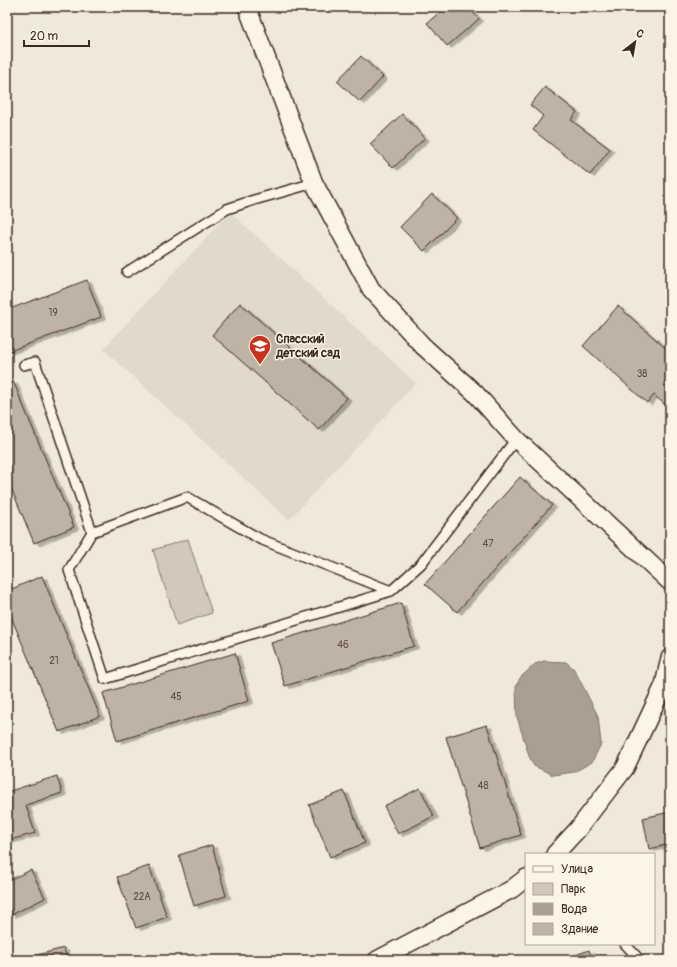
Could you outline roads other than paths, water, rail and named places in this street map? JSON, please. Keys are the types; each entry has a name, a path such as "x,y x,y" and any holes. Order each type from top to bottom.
{"street":[{"path":"247,7 314,183 371,289 423,346 475,393 516,439 670,582"},
{"path":"556,853 578,829 625,768 664,685 670,658"},
{"path":"378,960 512,889 525,879"}],"lane":[{"path":"127,272 227,209 314,183"},
{"path":"24,365 35,362 92,532"},
{"path":"392,591 260,539 187,497 92,532 69,570 105,679 392,591 421,564 516,439"},
{"path":"626,945 640,960"}],"water":[{"path":"544,661 566,662 574,669 598,716 601,744 592,762 574,772 553,775 534,766 529,756 517,717 516,687 520,678 535,664"}],"place":[{"name":"Спасский детский сад","path":"260,366"}]}
